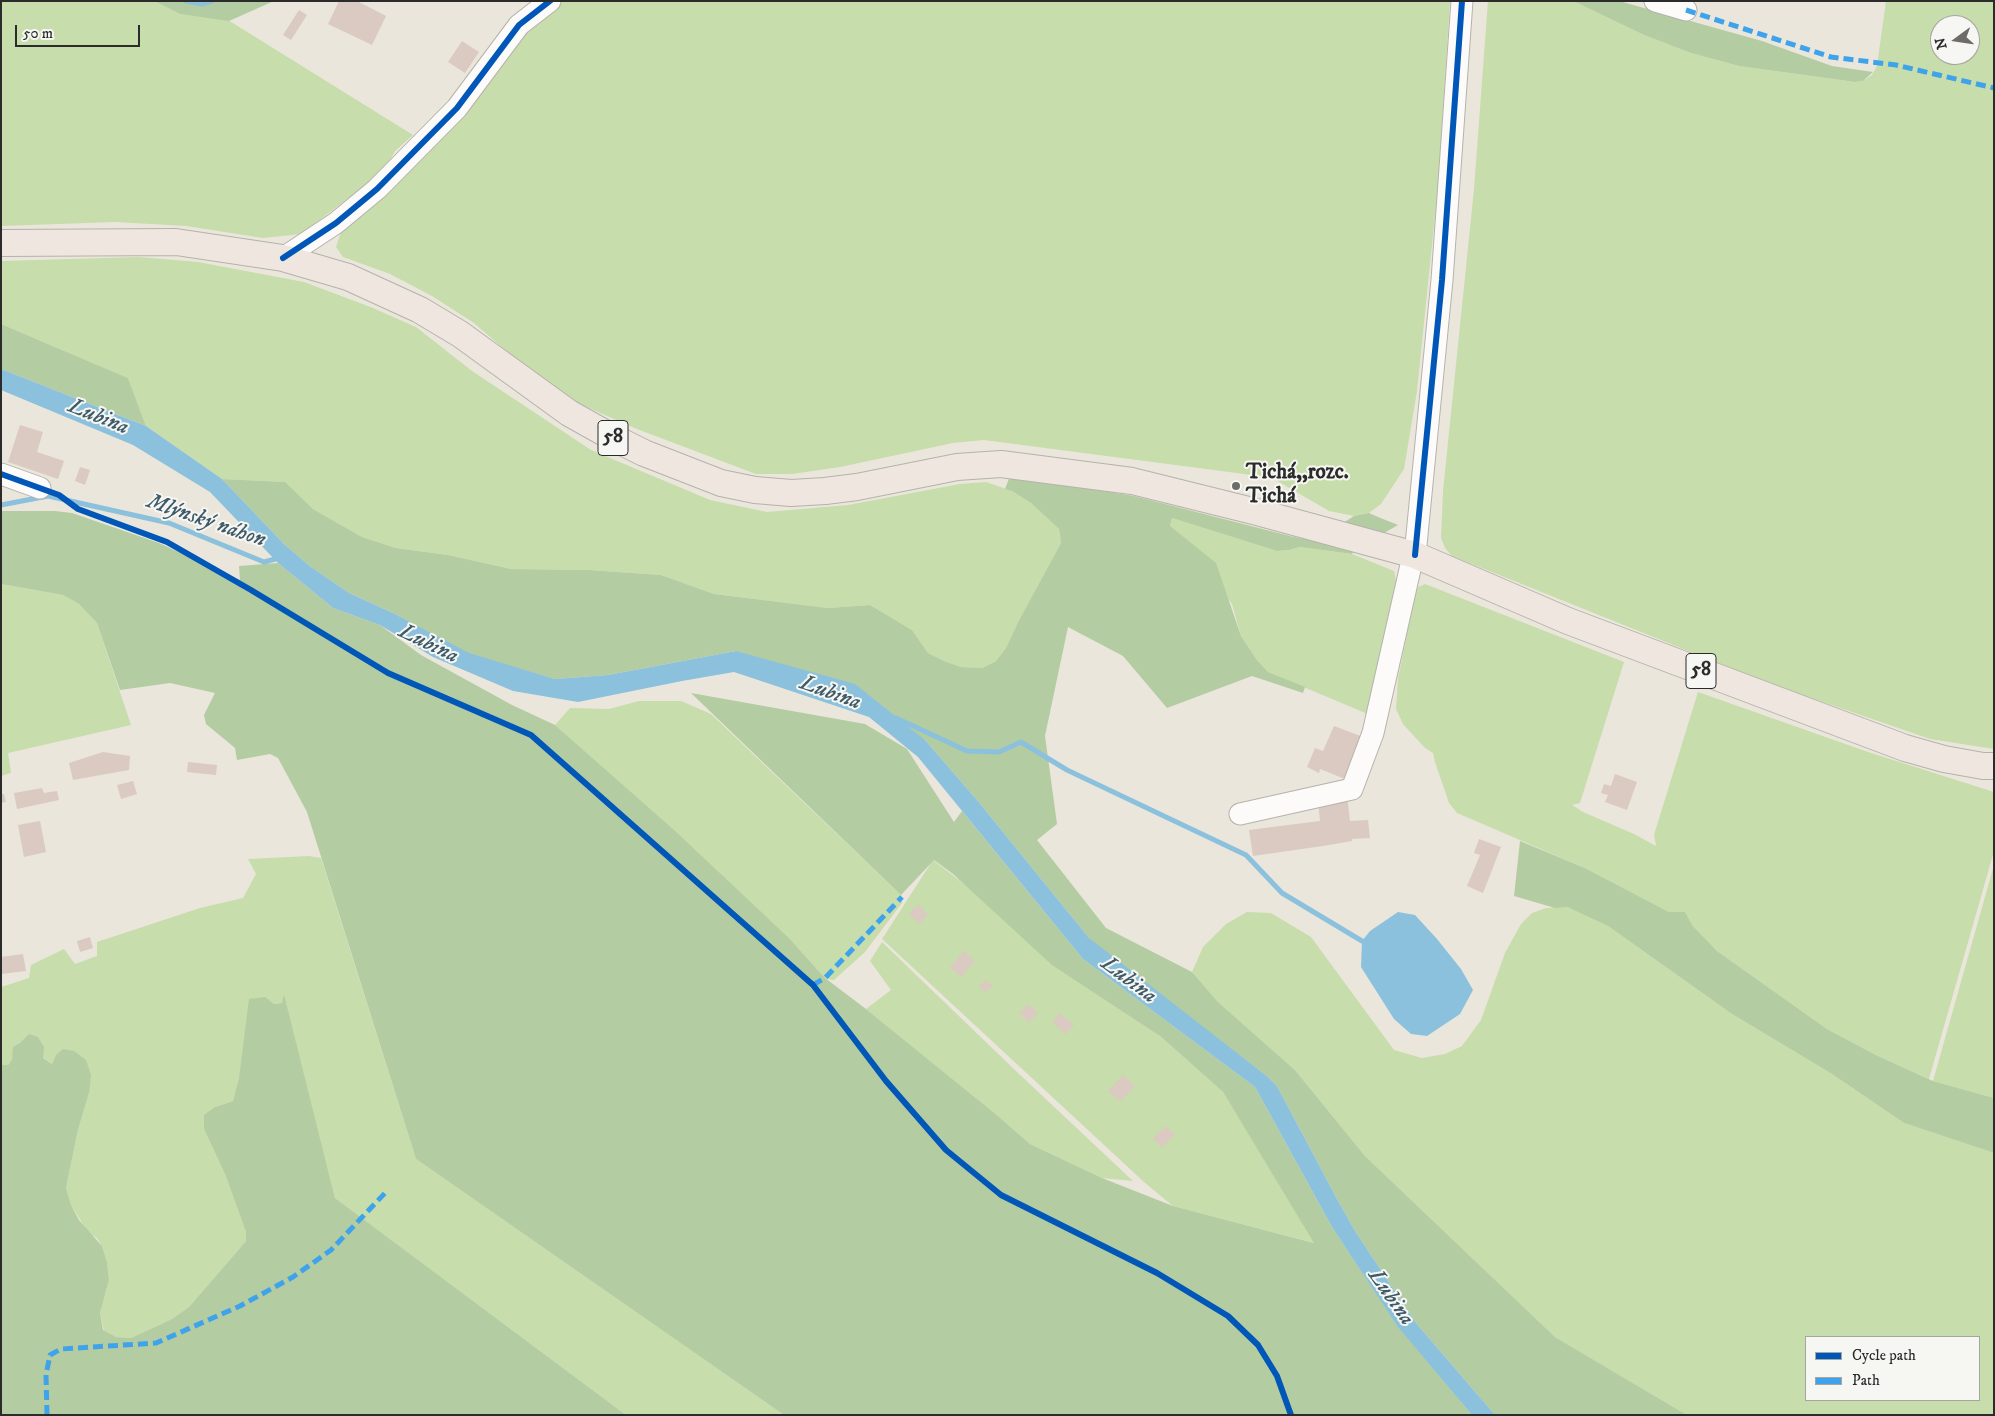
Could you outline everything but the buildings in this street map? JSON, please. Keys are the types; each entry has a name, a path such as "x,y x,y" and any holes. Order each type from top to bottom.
{"main road":[{"name":"58","path":"1,243 176,242 283,258 348,277 420,310 460,334 569,413 644,453 721,483 755,490 782,492 825,491 857,487 957,467 1001,464 1132,481 1257,512 1415,554 1568,621 1904,748 1944,759 1994,766"}],"street":[{"path":"283,258 336,223 376,189 457,108 519,25 550,1"},
{"path":"1240,814 1352,788 1373,734 1409,571 1415,554 1442,280 1462,1"},
{"path":"1655,1 1686,10"},
{"path":"1,474 40,488"}],"green space":[{"path":"1,1 154,1 180,14 228,20 413,135 395,151 388,164 375,178 301,234 263,238 186,226 115,222 1,226"},
{"path":"154,1 274,1 229,21 180,14"},
{"path":"559,1 1450,1 1438,186 1417,391 1404,469 1381,504 1369,513 1354,516 1329,511 1274,479 984,440 953,443 840,467 792,474 756,474 637,429 582,405 525,367 474,323 432,296 390,274 343,257 336,247 341,232 529,29"},
{"path":"1488,1 1573,1 1644,35 1691,53 1739,66 1855,82 1863,81 1872,75 1877,66 1886,1 1994,1 1994,749 1930,739 1768,683 1452,556 1445,548 1441,538 1443,491 1474,189"},
{"path":"1573,1 1619,1 1762,41 1832,66 1873,72 1863,81 1855,82 1739,66 1691,53 1644,35"},
{"path":"139,257 198,262 304,282 373,308 416,327 472,371 591,450 710,500 767,512 848,505 960,484 986,482 1012,491 1031,503 1059,529 1061,543 1006,648 996,661 982,668 961,667 928,653 912,630 870,605 828,608 714,594 661,575 589,570 511,569 448,555 396,548 362,537 313,509 284,482 222,479 146,426 128,378 1,324 1,261"},
{"path":"1,324 128,378 146,426 1,369"},
{"path":"1010,476 1134,496 1294,537 1355,549 1352,554 1300,547 1277,551 1172,518 1170,526 1216,563 1241,636 1257,660 1268,672 1305,687 1303,693 1252,676 1167,708 1123,656 1068,627 1045,736 1057,824 1037,840 1106,928 1192,972 1218,1002 1295,1070 1365,1156 1555,1337 1687,1415 1495,1415 1416,1323 1390,1284 1355,1231 1277,1086 1268,1077 1099,948 925,740 736,651 608,675 555,679 469,654 393,613 349,593 311,567 284,544 222,479 285,482 313,509 362,537 396,548 448,555 511,569 589,570 661,575 714,594 828,608 870,605 912,630 928,653 961,667 982,668 996,661 1006,648 1061,543 1059,529 1031,503 1012,491 1005,489"},
{"path":"1,511 55,511 72,513 159,543 240,580 239,566 278,563 333,608 380,625 421,655 512,705 555,725 674,830 789,938 825,978 866,1009 1030,1144 1102,1178 1173,1206 1314,1243 1223,1092 1160,1036 1052,965 953,874 934,860 901,895 691,693 865,724 907,749 954,822 962,811 1083,959 1255,1087 1332,1227 1398,1326 1472,1415 784,1415 416,1159 307,812 278,758 270,754 237,760 235,748 206,724 204,715 215,693 170,683 120,690 97,623 79,604 63,595 1,584"},
{"path":"1369,513 1398,525 1384,533 1343,523 1354,516"},
{"path":"1172,518 1277,551 1300,547 1352,554 1394,571 1397,586 1370,715 1268,672 1257,660 1241,636 1232,604 1170,526"},
{"path":"1,584 63,595 79,604 97,623 131,725 8,753 11,773 1,776"},
{"path":"1425,584 1624,662 1580,803 1572,805 1656,846 1654,835 1698,692 1868,752 1994,792 1994,851 1929,1079 1876,1055 1827,1029 1717,951 1693,926 1685,912 1669,912 1585,868 1457,813 1449,803 1433,753 1425,748 1403,724 1396,709 1398,679 1414,599 1418,587"},
{"path":"639,701 681,701 711,714 901,895 902,903 865,952 834,980 826,979 789,938 673,830 555,725 570,708 609,709"},
{"path":"1520,841 1585,868 1669,912 1685,912 1693,926 1717,951 1827,1029 1876,1055 1933,1081 1994,1098 1994,1153 1904,1123 1832,1074 1732,1014 1608,926 1567,907 1555,908 1514,896"},
{"path":"309,856 321,858 416,1159 784,1415 626,1415 335,1198 284,995 282,1003 273,1004 239,1078 233,1101 215,1107 204,1129 225,1174 246,1232 246,1241 189,1307 172,1319 131,1338 116,1337 104,1331 100,1313 109,1280 107,1262 102,1246 97,1238 88,1232 71,1205 66,1188 78,1130 89,1093 56,1055 52,1064 21,1042 13,1047 13,1060 8,1065 1,1065 1,987 29,978 31,965 64,949 75,964 97,956 97,942 200,908 243,898 256,874 248,859"},
{"path":"933,860 1160,1036 1223,1092 1315,1243 1173,1206 1144,1182 882,939"},
{"path":"1994,865 1994,1098 1933,1081"},
{"path":"1567,907 1608,926 1732,1014 1832,1074 1904,1123 1994,1153 1994,1415 1687,1415 1555,1337 1365,1156 1295,1070 1218,1002 1192,972 1203,947 1226,924 1247,912 1271,913 1311,937 1394,1050 1422,1058 1445,1054 1462,1046 1481,1020 1505,953 1521,924 1532,913 1546,908"},
{"path":"882,942 1133,1181 1102,1178 1030,1144 866,1009 891,990 870,961"},
{"path":"284,994 335,1198 626,1415 1,1415 1,1065 8,1065 12,1060 13,1047 29,1034 38,1037 44,1047 43,1058 52,1064 56,1055 63,1049 74,1051 86,1060 91,1075 89,1093 78,1130 66,1188 71,1205 79,1220 102,1246 107,1262 109,1280 100,1313 103,1330 116,1337 131,1338 172,1319 189,1307 246,1241 246,1232 225,1174 204,1129 204,1115 215,1107 233,1101 239,1078 249,999 265,997 274,1004 282,1003"}],"water":[{"name":"Lubina","path":"1,369 146,426 222,479 284,544 311,567 349,593 393,613 469,653 555,679 608,675 736,651 855,684 925,740 977,800 1089,938 1268,1077 1277,1086 1355,1231 1390,1284 1416,1323 1495,1415 1472,1415 1398,1327 1332,1227 1255,1087 1083,959 918,757 869,717 734,672 578,702 513,691 433,657 380,625 333,608 278,563 210,492 133,445 1,390"},
{"path":"1398,912 1415,915 1461,969 1473,990 1460,1014 1427,1036 1411,1034 1394,1019 1361,967 1362,941 1370,931"}],"waterway":[{"path":"186,1 202,4 212,1"},
{"name":"Mlýnský náhon","path":"1,505 48,496 169,523 264,562 279,558"},
{"path":"896,718 967,751 999,752 1021,742 1067,770 1246,855 1282,893 1362,941"}],"marked path":[{"path":"1686,10 1831,57 1896,65 1994,88"},
{"path":"813,985 825,978 902,897"},
{"path":"47,1415 46,1375 50,1355 61,1349 156,1343 240,1306 293,1277 331,1250 386,1192"}],"cycle path":[{"path":"283,258 336,223 377,189 457,108 519,25 550,1"},
{"path":"1415,555 1442,280 1462,1"},
{"path":"1,474 59,495 78,509 167,542 251,590 388,673 531,735 813,985 886,1081 946,1150 1001,1195 1157,1273 1228,1316 1258,1345 1277,1376 1291,1415"}],"place":[{"name":"Tichá,,rozc. Tichá","path":"1236,486"}]}
